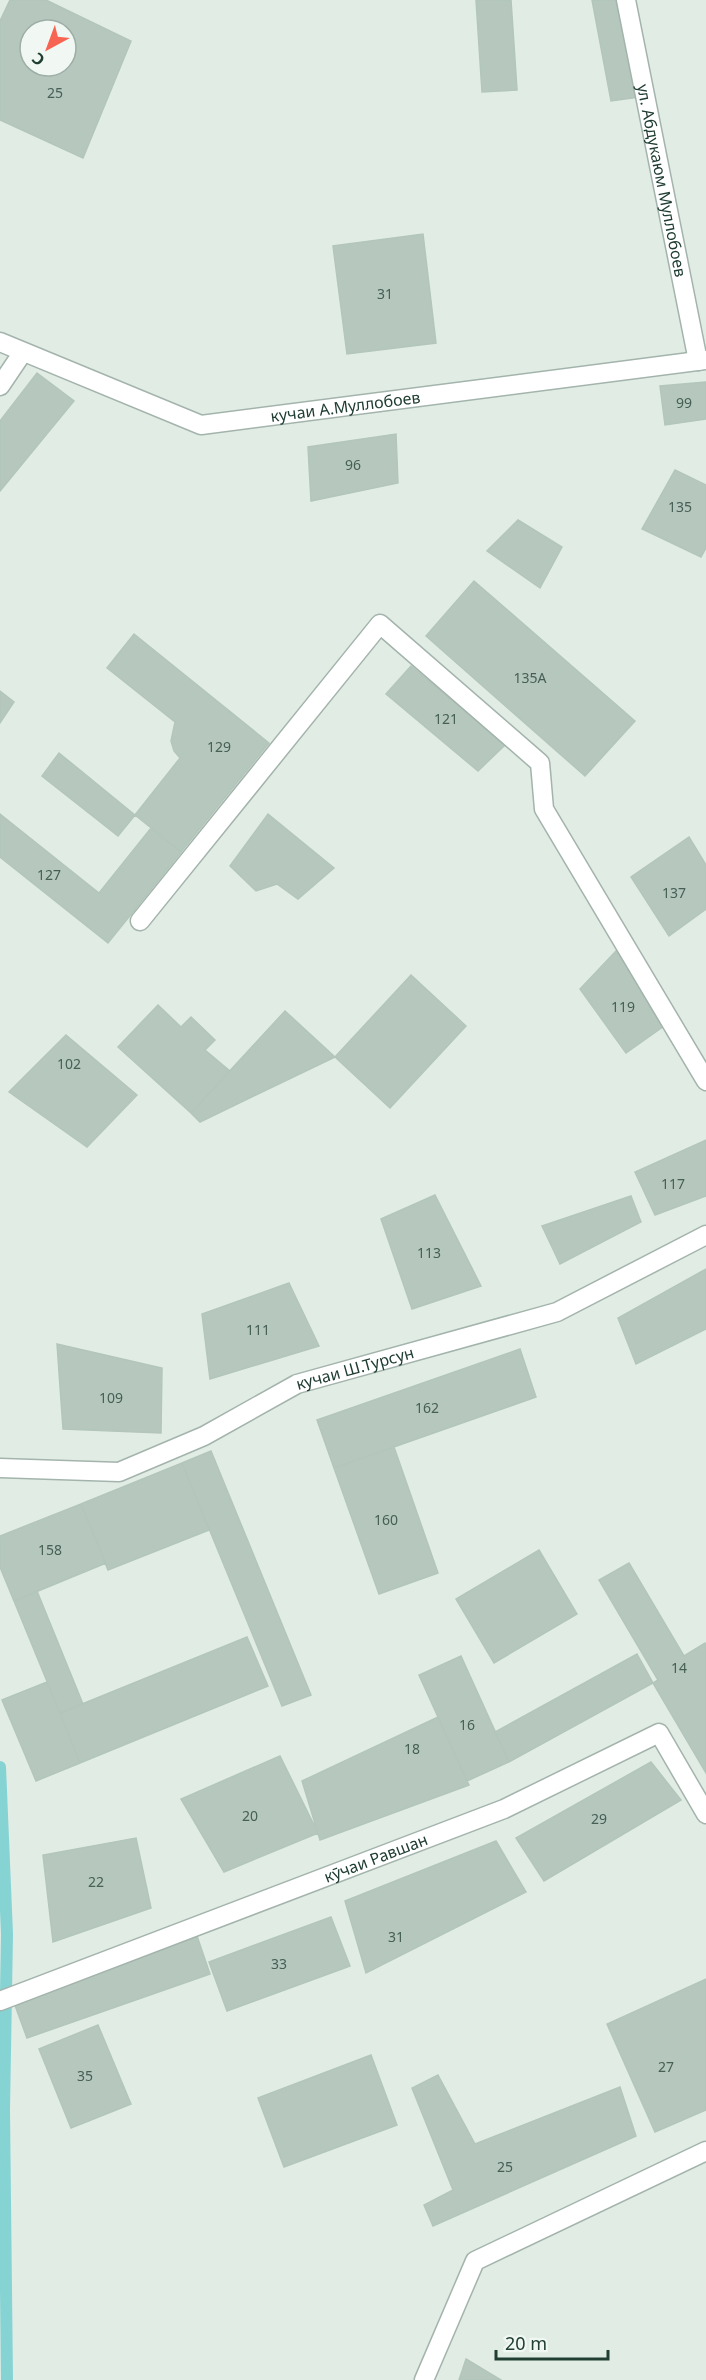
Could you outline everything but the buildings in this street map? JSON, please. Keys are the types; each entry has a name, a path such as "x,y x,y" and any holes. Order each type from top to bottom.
{"street":[{"name":"ул. Абдукаюм Муллобоев","path":"626,0 702,361"},
{"name":"кучаи А.Муллобоев","path":"0,342 201,425 702,361"},
{"path":"0,386 22,352"},
{"path":"140,921 380,624 540,763 544,809 706,1082"},
{"name":"кучаи Ш.Турсун","path":"0,1468 119,1472 204,1436 297,1384 557,1312 706,1235"},
{"name":"кӯчаи Равшан","path":"0,2001 504,1809 659,1733 706,1814"},
{"path":"424,2380 475,2261 706,2151"}],"waterway":[{"path":"0,1767 7,1934 4,2110 7,2380"}]}
